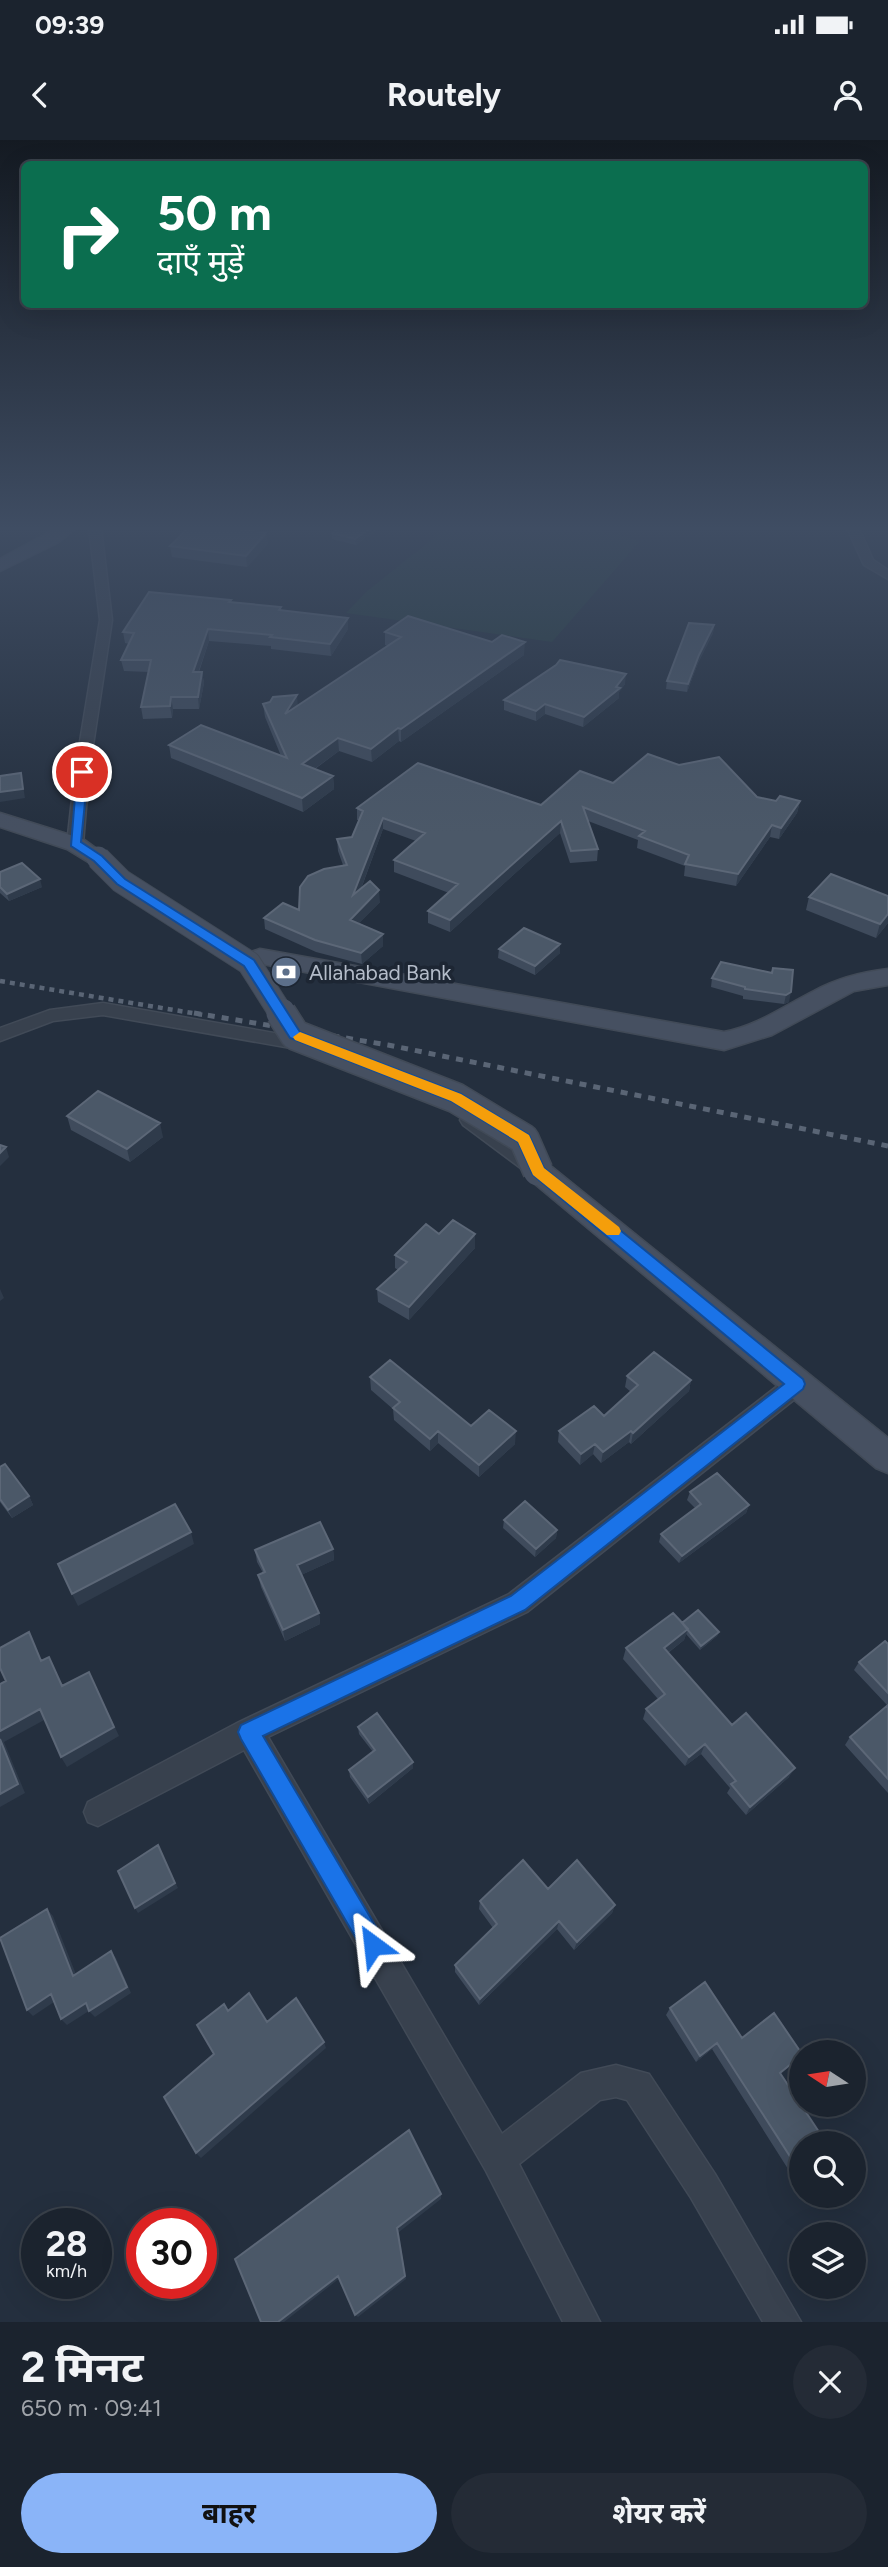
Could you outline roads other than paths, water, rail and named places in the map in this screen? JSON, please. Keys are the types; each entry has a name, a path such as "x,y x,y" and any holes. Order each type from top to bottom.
{"street":[{"path":"75,844 82,772 104,630"},
{"path":"0,820 75,844 203,928 260,957 533,1004 724,1041 740,1040 817,999 883,973"},
{"path":"98,858 121,881 249,963 295,1035 456,1098 524,1139 538,1171"},
{"path":"0,1035 50,1016 103,1009 305,1044 387,1075 467,1117 538,1171 888,1458"},
{"path":"98,1812 249,1732 518,1603 797,1384"},
{"path":"249,1732 498,2159 582,2322"},
{"path":"498,2159 593,2085 616,2081 637,2086 703,2186 783,2322"}],"railway":[{"path":"0,981 204,1015"},
{"path":"194,1013 388,1045 888,1146"}],"place":[{"name":"Allahabad Bank","path":"286,972"}]}
